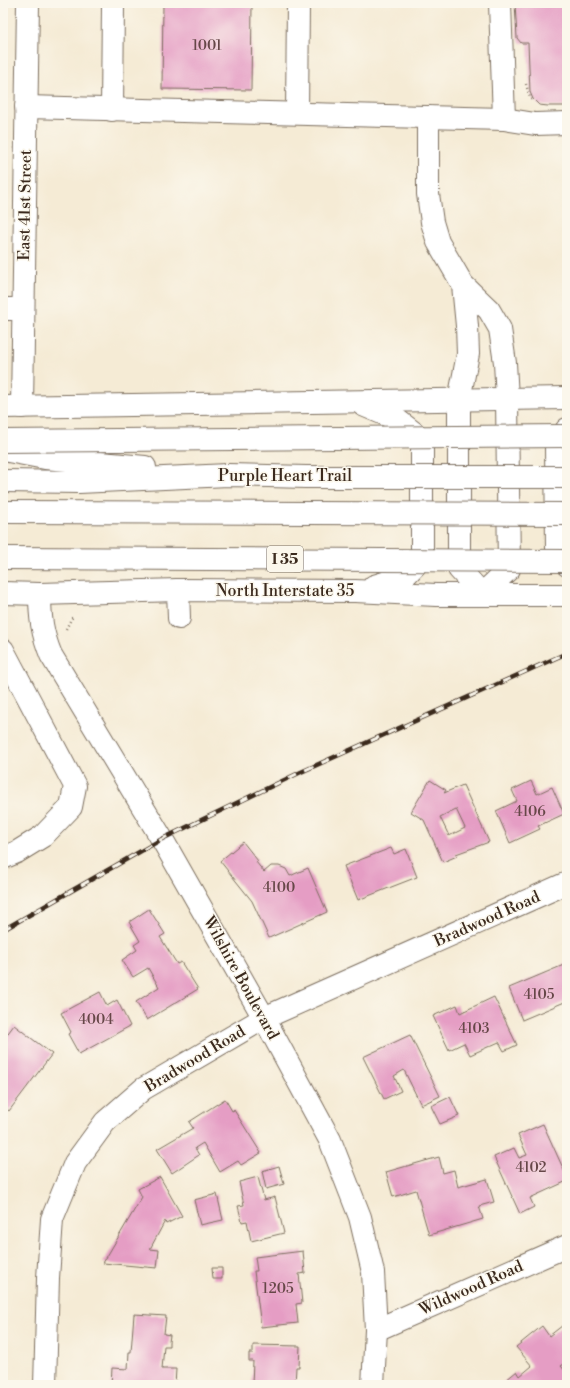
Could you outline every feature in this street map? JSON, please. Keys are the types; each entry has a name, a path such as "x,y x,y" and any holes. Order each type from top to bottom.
{"main road":[{"name":"East 41st Street","path":"12,407 13,309 26,107 28,3"},
{"path":"112,110 113,3"},
{"path":"297,113 298,3"},
{"path":"500,3 504,119"},
{"path":"26,107 504,119 535,124 567,123"},
{"path":"428,117 428,194 432,222 438,242 462,285 489,310 500,330 505,363 507,398 508,569 482,594 459,569 459,400 468,354 467,326 462,285"},
{"path":"12,407 567,398"},
{"path":"355,401 396,419 422,439 422,558 404,577 355,591"},
{"path":"567,429 556,444 557,548 567,565"},
{"path":"3,441 567,436"},
{"path":"3,450 45,458 228,475"},
{"name":"Purple Heart Trail","path":"3,481 79,482 228,475 306,477 567,477"},
{"path":"3,512 567,514"},
{"name":"I 35","path":"3,558 567,561"},
{"path":"178,590 178,618"},
{"name":"North Interstate 35","path":"3,593 40,594 178,590 355,591 436,594 567,595"},
{"name":"Wilshire Boulevard","path":"40,594 40,622 51,655 136,796 264,1018 330,1140 360,1217 373,1272 376,1330 373,1385"},
{"path":"3,650 75,786 71,807 43,836 3,858"},
{"name":"Bradwood Road","path":"45,1385 48,1278 52,1219 75,1163 105,1122 143,1089 264,1018 567,883"},
{"name":"Wildwood Road","path":"376,1330 567,1246"}],"path":[{"path":"526,83 530,98 535,103"}],"building":[{"path":"163,3 252,3 251,90 162,89"},
{"path":"515,3 567,3 567,106 539,105 533,99 530,92 528,43 521,43 517,38"},
{"path":"430,780 446,790 444,793 463,785 489,842 456,854 457,856 443,862 424,820 411,812","holes":["456,809 465,828 449,836 440,817"]},
{"path":"531,781 537,794 552,787 564,814 538,826 540,829 510,843 496,811 517,801 512,790"},
{"path":"243,842 258,861 256,862 264,872 271,866 279,866 286,869 290,876 308,868 327,912 269,938 252,901 220,861"},
{"path":"391,848 394,854 406,849 417,877 358,900 344,866"},
{"path":"149,909 165,934 160,937 177,964 181,962 198,989 147,1020 136,1002 159,987 148,968 133,977 122,960 137,950 134,945 140,941 129,922"},
{"path":"566,964 567,1001 522,1020 509,988"},
{"path":"100,992 107,1006 117,1000 130,1026 79,1054 68,1034 71,1032 61,1013"},
{"path":"494,997 517,1045 504,1051 499,1042 470,1055 464,1043 449,1050 433,1016 457,1005 460,1013"},
{"path":"14,1025 52,1054 9,1111 3,1106 3,1040"},
{"path":"410,1035 440,1096 421,1105 404,1070 394,1076 401,1091 384,1099 363,1057"},
{"path":"450,1097 459,1116 440,1124 431,1106"},
{"path":"225,1099 232,1111 234,1110 261,1153 241,1165 238,1161 220,1172 203,1143 195,1148 199,1155 172,1173 157,1149 193,1128 189,1122"},
{"path":"543,1124 567,1177 567,1181 530,1198 534,1207 520,1214 494,1157 514,1148 519,1158 527,1155 518,1135"},
{"path":"439,1157 443,1173 454,1170 458,1187 487,1179 494,1202 479,1206 483,1219 429,1235 416,1190 393,1197 386,1172"},
{"path":"279,1166 284,1184 266,1189 262,1171"},
{"path":"160,1177 182,1216 166,1224 165,1221 150,1249 159,1250 157,1268 103,1263 142,1197 138,1189"},
{"path":"258,1177 264,1200 275,1197 284,1233 251,1241 247,1221 242,1222 238,1206 244,1205 239,1182"},
{"path":"217,1194 223,1220 200,1225 194,1200"},
{"path":"303,1251 305,1273 299,1274 302,1303 296,1304 298,1323 261,1327 254,1271 257,1271 255,1257"},
{"path":"212,1268 222,1268 222,1279 213,1279"},
{"path":"134,1314 166,1316 164,1334 170,1335 169,1346 164,1346 162,1369 176,1369 175,1385 111,1385 112,1368 128,1369"},
{"path":"567,1322 567,1362 561,1366 567,1373 567,1385 500,1385 517,1371 520,1376 532,1366 516,1347 542,1326 549,1336"},
{"path":"253,1345 300,1346 299,1367 296,1367 295,1385 252,1385 253,1361 249,1361 249,1353 253,1353"}],"railway":[{"path":"3,930 162,839 301,772 567,653"}]}
